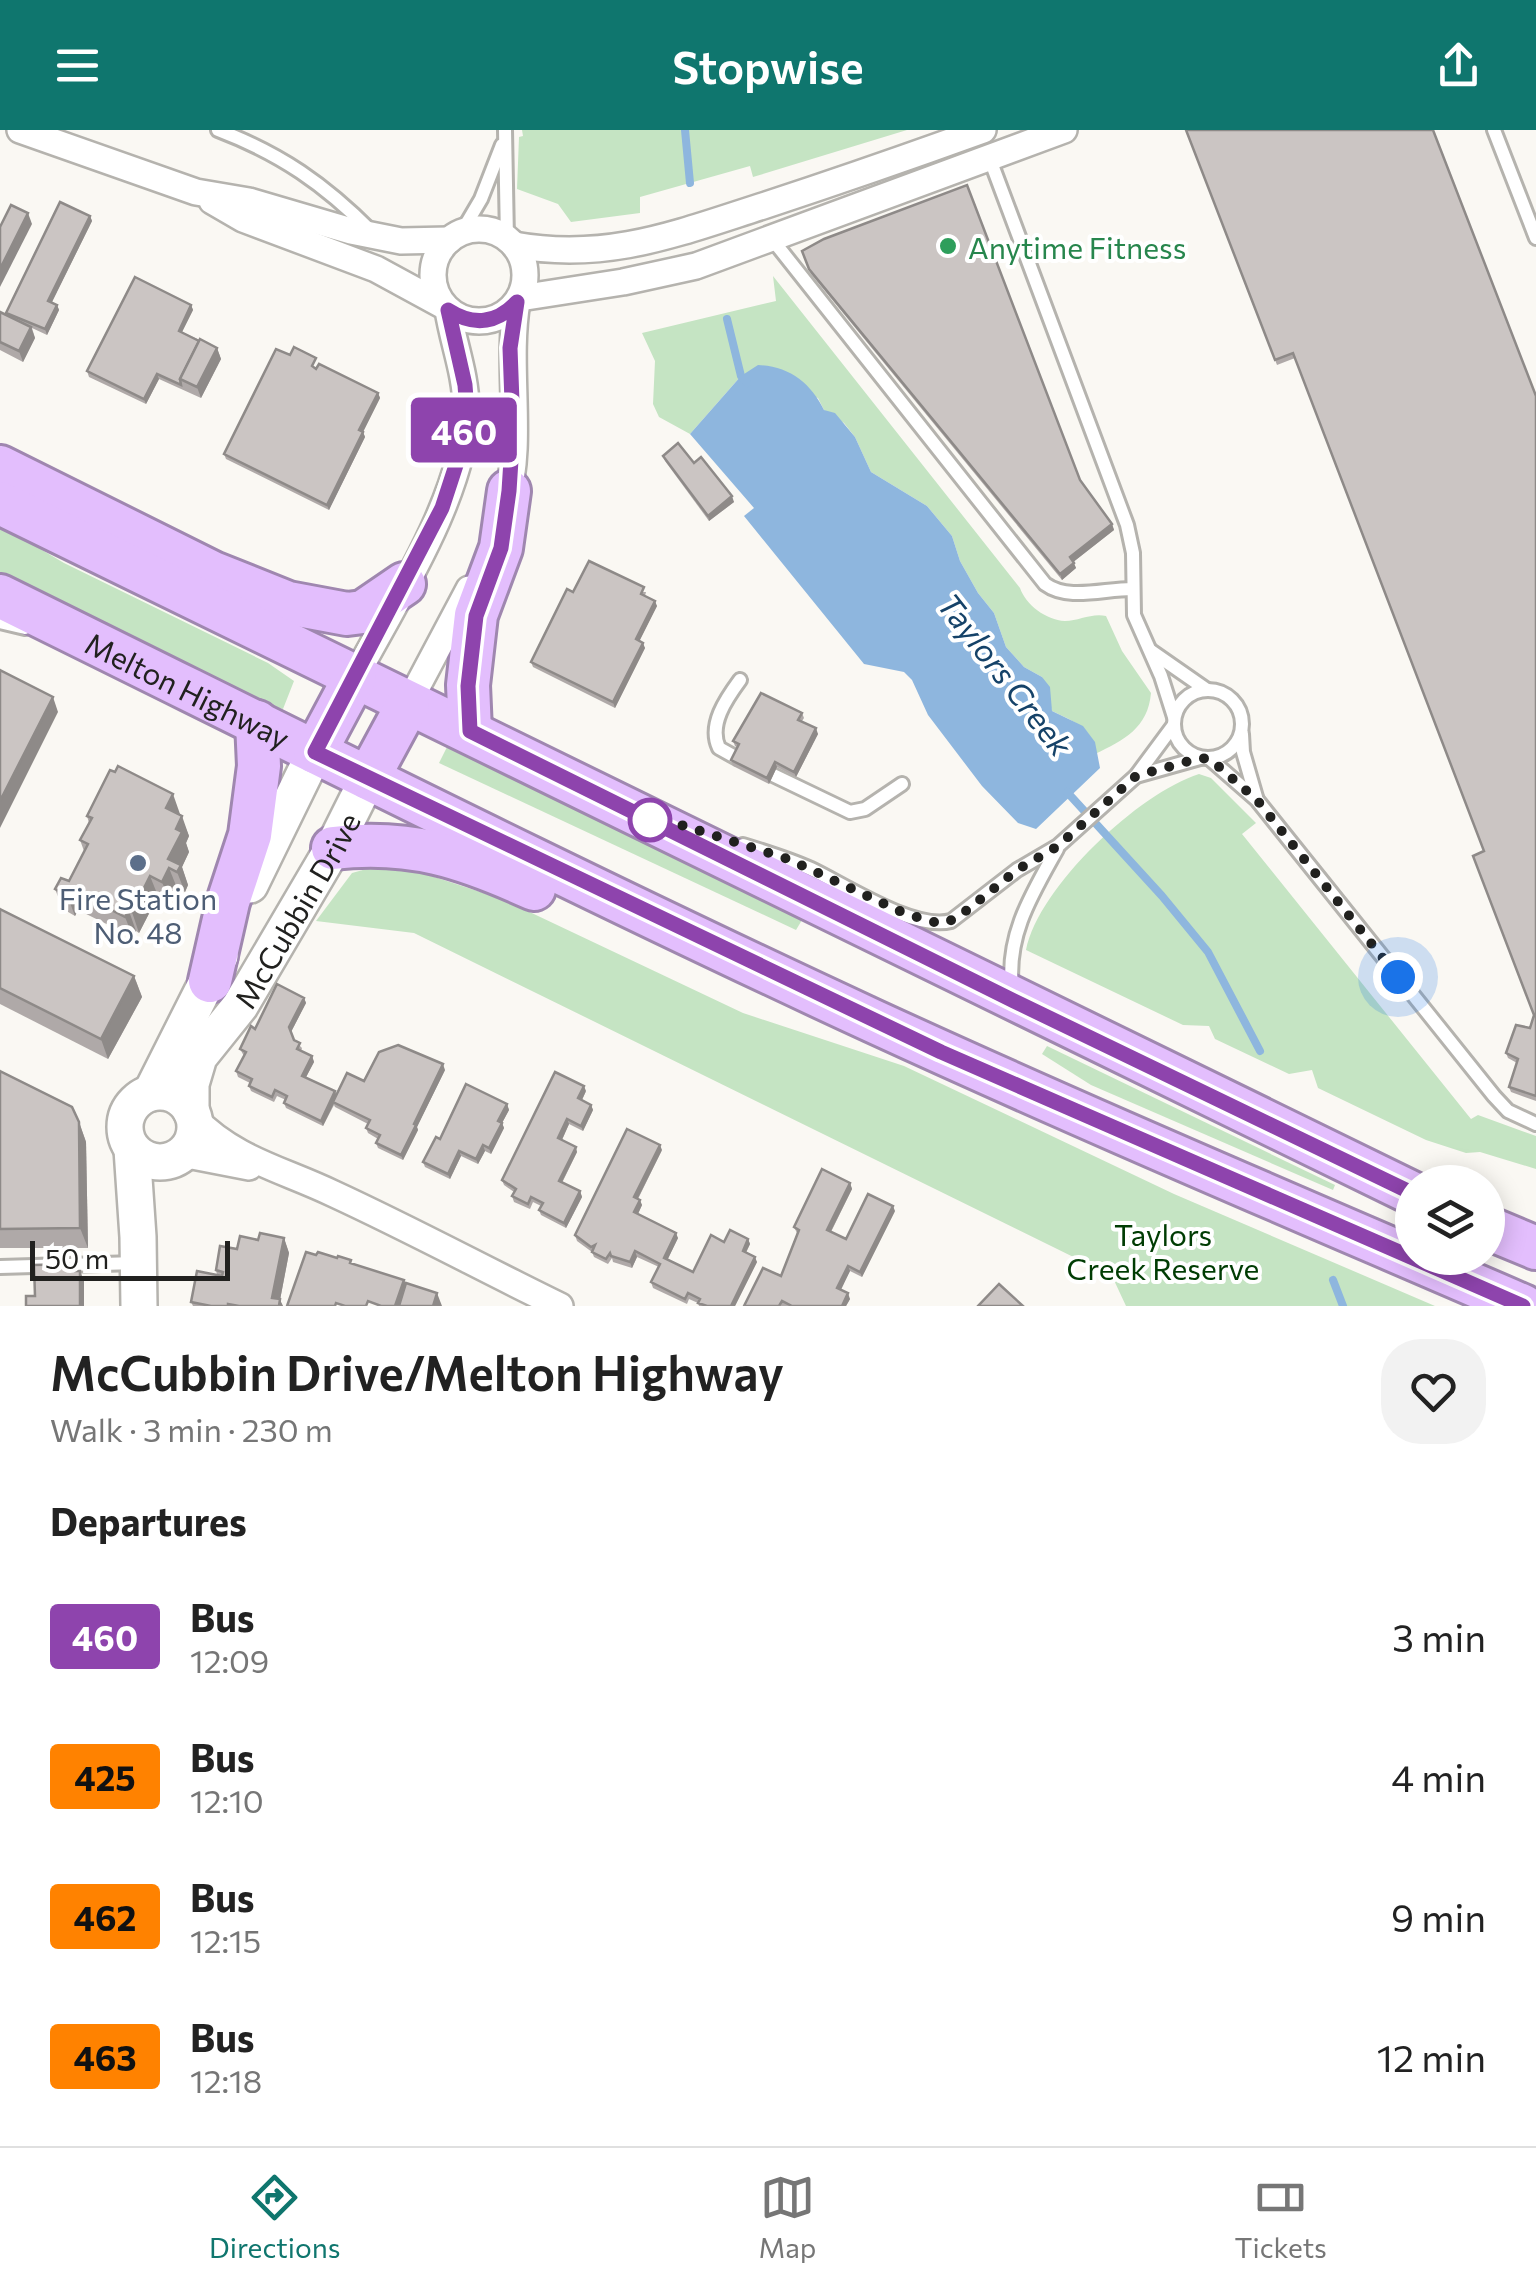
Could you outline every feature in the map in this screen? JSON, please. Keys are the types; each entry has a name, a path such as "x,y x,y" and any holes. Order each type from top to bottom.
{"highway":[{"path":"0,468 213,573 288,603 346,614 363,612 404,584"},
{"path":"470,731 468,686 476,616 501,548 509,491"},
{"path":"0,503 1395,1185"},
{"name":"Melton Highway","path":"0,596 869,1019 1523,1306"},
{"name":"McCubbin Drive","path":"315,752 355,678"},
{"name":"McCubbin Drive","path":"368,778 408,704"},
{"path":"210,981 228,902 250,836 259,766 257,722"},
{"path":"332,848 378,844 416,848 469,861 728,979 869,1019"},
{"path":"1505,1235 1536,1248"}],"street":[{"path":"20,130 196,192 249,201 376,236 401,241 485,229 510,242 611,264 623,282"},
{"path":"196,192 243,219 376,270 471,321 484,321 496,318 518,300 696,266 1064,130"},
{"path":"563,252 624,248 760,207 981,131"},
{"path":"355,678 442,508 462,440 467,412 465,385 446,308 433,284 435,260 455,236"},
{"path":"408,704 486,554 509,491 513,429 510,348 518,300 524,288 524,265 510,242"},
{"name":"McCubbin Drive","path":"151,1093 210,981 266,851 315,752"},
{"name":"McCubbin Drive","path":"192,1114 191,1084 200,1057 240,1006 368,778"},
{"path":"288,1174 179,1156 152,1161 132,1148 126,1138 126,1117 136,1101 151,1093 174,1095 214,1139 234,1152 288,1174 333,1194 560,1306"},
{"path":"139,1250 158,1189 193,1138 192,1114"},
{"path":"132,1148 139,1250 138,1306"}],"lane":[{"path":"218,130 311,176 376,236"},
{"path":"1494,130 1536,238"},
{"path":"981,131 1128,525 1133,553 1134,615 1150,649 1181,746 1205,758 1257,800 1494,1096 1508,1111 1536,1124"},
{"path":"455,236 481,199 505,133"},
{"path":"505,133 510,242"},
{"path":"772,239 1045,584 1059,594 1132,589"},
{"path":"0,622 106,648"},
{"path":"1150,649 1207,690 1225,694 1234,702 1240,711 1246,763 1257,800"},
{"path":"738,758 719,748 715,732 721,712 740,680"},
{"path":"732,841 808,868 906,914 941,924 957,918 1017,870 1058,846 1136,776 1186,698 1207,690"},
{"path":"1136,776 1231,750 1242,730"},
{"path":"773,775 850,812 865,810 902,784"},
{"path":"619,805 713,835"},
{"path":"1014,1001 1011,961 1015,932 1058,846"},
{"path":"0,1267 139,1250"}],"green space":[{"path":"522,130 907,130 753,177 750,166 640,197 640,213 571,222 558,204 517,189"},
{"path":"773,276 1032,606 1044,615 1065,621 1106,616 1122,651 1151,693 1140,724 1125,738 1095,754 1086,732 1052,711 1042,677 1024,667 1006,647 994,613 960,561 952,536 927,506 871,472 855,437 844,423 824,410 818,398 741,376 690,434 659,417 653,404 655,361 642,333 776,301"},
{"path":"0,525 64,563 268,663 294,681 283,709 255,703 0,577"},
{"path":"447,747 488,756 802,920 796,930 439,763"},
{"path":"1199,774 1211,778 1256,823 1242,834 1471,1119 1478,1115 1536,1136 1536,1169 1426,1140 1318,1088 1312,1070 1289,1074 1215,1039 1209,1026 1183,1025 1026,950 1050,898 1095,845 1148,801"},
{"name":"Taylors Creek Reserve","path":"370,868 416,871 502,899 743,1013 904,1066 1174,1194 1435,1306 1126,1306 1112,1276 414,933 316,921 352,873"},
{"path":"1047,1046 1335,1185 1333,1190 1091,1085 1042,1054"}],"water":[{"path":"758,365 780,369 806,384 824,410 835,413 855,437 871,472 927,506 952,536 960,561 994,613 1006,647 1050,687 1052,711 1083,726 1095,742 1100,768 1036,829 1018,823 982,786 928,715 912,680 904,672 864,664 744,516 754,508 690,434 741,376"}],"building":[{"path":"1186,130 1433,130 1536,396 1536,1096 1509,1087 1518,1059 1506,1053 1516,1025 1530,1028 1534,1015 1473,856 1484,851 1293,353 1275,360"},
{"path":"967,185 1080,480 1112,524 1070,557 1074,563 1060,574 809,269 802,251"},
{"path":"60,202 90,216 48,301 57,305 45,329 6,313"},
{"path":"11,205 28,213 0,269 0,227"},
{"path":"135,277 191,305 179,331 199,341 180,379 181,385 157,374 144,399 87,371"},
{"path":"0,312 31,327 19,351 0,342"},
{"path":"200,339 217,348 197,387 180,379"},
{"path":"294,347 316,358 312,366 316,369 319,364 378,393 327,505 224,454 276,349 290,355"},
{"path":"678,443 694,463 701,457 732,496 708,516 663,456"},
{"path":"589,561 644,587 641,594 655,601 636,639 643,643 613,702 531,662 567,589 573,592"},
{"path":"0,670 53,697 0,801"},
{"path":"761,693 802,713 798,720 816,728 794,772 775,762 767,778 731,760 739,744 733,741"},
{"name":"Fire Station No. 48","path":"118,766 173,794 166,808 182,816 176,829 182,832 168,859 181,865 177,872 169,868 162,882 150,876 132,912 125,917 70,889 67,895 55,889 61,878 69,881 88,844 80,840 92,818 87,816 110,770 115,772"},
{"path":"0,909 134,976 101,1039 0,988"},
{"path":"277,984 304,998 289,1027 294,1040 300,1043 297,1049 312,1056 302,1076 335,1091 321,1121 284,1103 287,1096 275,1090 272,1097 249,1086 252,1079 236,1071 246,1052 240,1049 251,1026 255,1029"},
{"path":"398,1045 443,1064 401,1155 376,1143 380,1135 366,1128 370,1120 333,1102 347,1073 364,1081 379,1052"},
{"path":"0,1071 72,1107 79,1122 80,1228 0,1229"},
{"path":"555,1072 584,1086 578,1098 591,1105 581,1126 567,1119 558,1138 576,1147 559,1181 580,1191 564,1223 539,1210 543,1203 531,1197 528,1204 512,1196 516,1189 502,1180"},
{"path":"466,1084 507,1104 489,1148 483,1145 476,1159 459,1151 448,1174 423,1162 436,1137 440,1139"},
{"path":"627,1129 660,1145 634,1197 640,1200 634,1212 676,1233 664,1258 693,1272 711,1235 724,1242 730,1230 748,1239 743,1251 755,1257 731,1306 707,1306 688,1293 685,1299 651,1282 660,1264 635,1251 630,1262 610,1253 606,1259 592,1252 595,1245 591,1247 575,1235"},
{"path":"822,1169 850,1183 827,1230 846,1239 868,1194 893,1206 860,1272 848,1266 837,1288 848,1293 842,1306 792,1306 782,1301 779,1306 744,1306 763,1268 781,1276 799,1230 794,1227"},
{"path":"260,1233 284,1238 272,1298 280,1299 279,1306 211,1306 191,1302 197,1271 222,1276 223,1272 216,1270 220,1246 237,1249 240,1236 258,1240"},
{"path":"306,1252 338,1256 404,1280 395,1306 368,1301 366,1306 287,1306"},
{"path":"69,1264 69,1271 80,1271 80,1306 26,1306 26,1296 35,1296 34,1265"},
{"path":"406,1283 437,1293 433,1306 399,1306"},
{"path":"999,1284 1023,1306 978,1306"}],"waterway":[{"name":"Taylors Creek","path":"685,130 690,183"},
{"name":"Taylors Creek","path":"727,319 741,376 747,383"},
{"name":"Taylors Creek","path":"1067,792 1208,952 1260,1051"},
{"name":"Taylors Creek","path":"1333,1280 1343,1306"}],"bus line":[{"name":"460","path":"1395,1185 470,731 472,637 480,601 501,548 509,491 513,429 510,348 517,302 508,312 484,321 471,321 448,310 467,412 452,480 404,584 315,752 941,1052 1395,1251"},
{"name":"460","path":"1451,1275 1523,1306"}],"place":[{"name":"Anytime Fitness","path":"948,246"},
{"name":"Fire Station No. 48","path":"138,863"}],"route":[{"path":"650,820 653,816 788,859 906,914 941,924 957,918 1017,870 1058,846 1136,776 1178,763 1210,759 1257,800 1398,977"}]}
